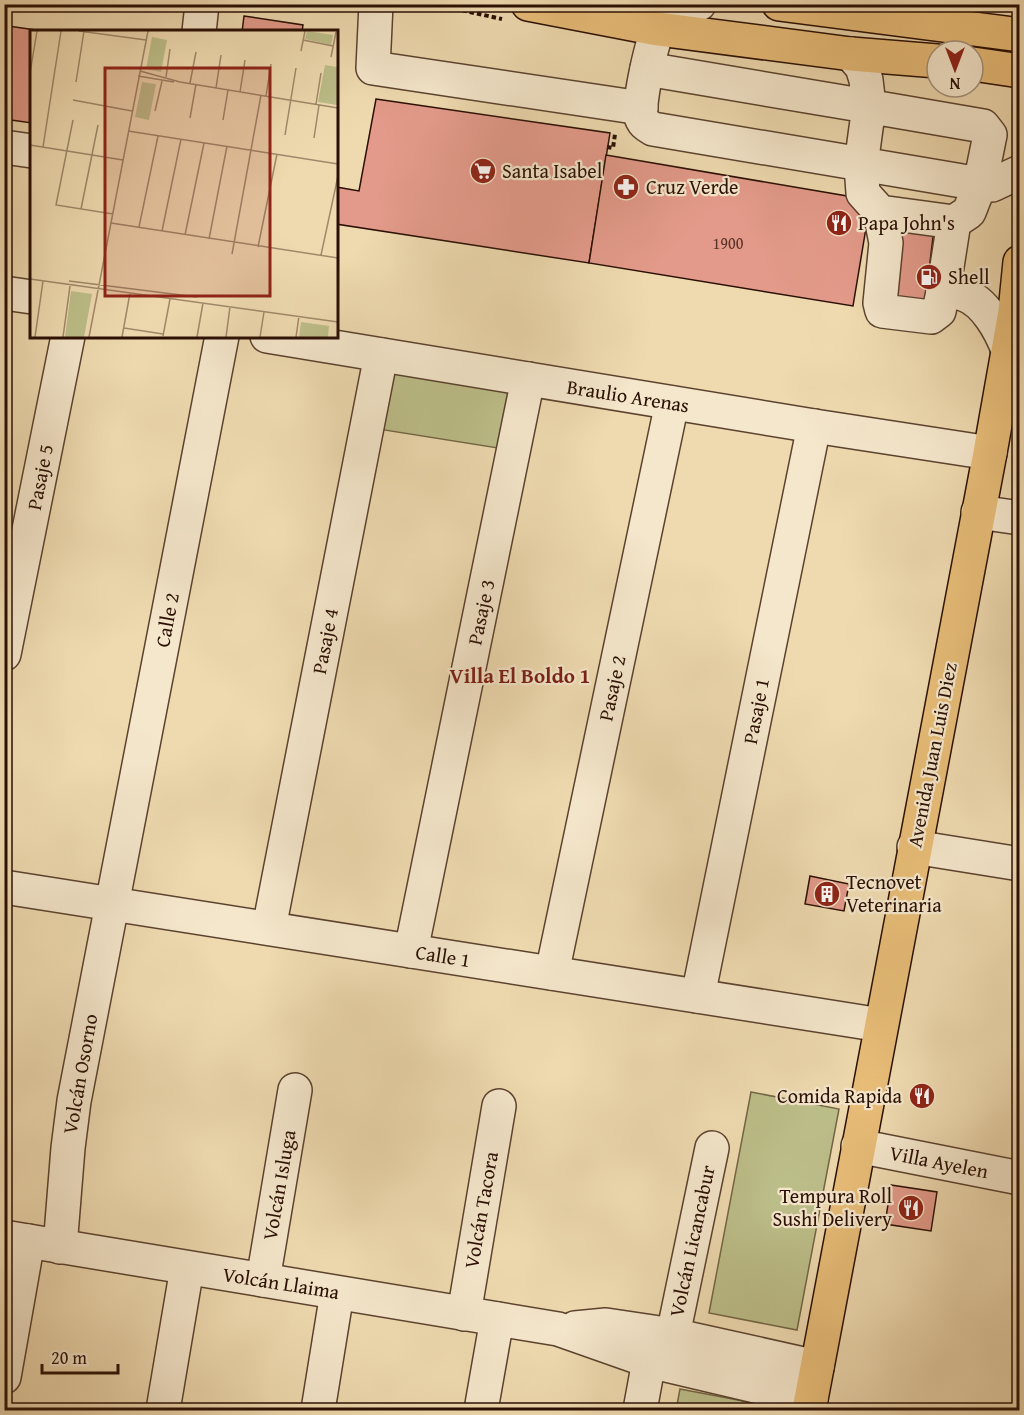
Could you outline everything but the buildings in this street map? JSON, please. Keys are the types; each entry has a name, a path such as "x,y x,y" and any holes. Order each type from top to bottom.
{"main road":[{"path":"528,4 658,29 851,54 925,60"},
{"path":"778,4 872,11 1020,35"},
{"path":"985,66 1020,71"},
{"name":"Avenida Juan Luis Diez","path":"810,1405 990,453 1017,305 1020,262"}],"street":[{"path":"199,30 202,4"},
{"path":"376,4 373,68 641,108"},
{"path":"699,4 676,15 658,29 647,69 640,117 653,129 980,184 992,184 1020,172"},
{"path":"851,54 862,67 869,106 861,165 863,194 880,212 886,243 880,303 882,311 931,317 939,311 954,222"},
{"path":"647,69 983,126 990,135 980,184 969,212 954,222 880,212"},
{"path":"4,147 30,151"},
{"path":"943,292 964,294 989,315 1001,331 1008,350"},
{"path":"4,293 30,297"},
{"name":"Pasaje 5","path":"4,654 68,338"},
{"name":"Calle 2","path":"112,904 222,338"},
{"name":"Braulio Arenas","path":"279,338 990,453"},
{"name":"Pasaje 4","path":"268,928 381,355"},
{"name":"Pasaje 3","path":"411,951 528,379"},
{"name":"Pasaje 2","path":"552,973 672,403"},
{"name":"Pasaje 1","path":"698,996 814,426"},
{"path":"978,512 1020,518"},
{"path":"914,847 1020,864"},
{"name":"Calle 1","path":"4,887 881,1025"},
{"name":"Volcán Osorno","path":"60,1246 74,1101 112,904"},
{"name":"Volcán Isluga","path":"263,1280 295,1090"},
{"name":"Volcán Tacora","path":"464,1314 499,1106"},
{"name":"Villa Ayelen","path":"858,1146 1020,1178"},
{"name":"Volcán Licancabur","path":"672,1335 712,1148"},
{"path":"4,1377 16,1239"},
{"name":"Volcán Llaima","path":"16,1239 558,1329 649,1361 810,1405"},
{"path":"163,1410 187,1268"},
{"path":"318,1410 338,1293"},
{"path":"481,1410 497,1319"},
{"name":"Volcán Llaima","path":"558,1329 606,1325 672,1335 817,1367"},
{"path":"640,1410 649,1361"}],"green space":[{"path":"388,369 516,389 504,449 378,429"},
{"path":"751,1092 839,1109 797,1330 709,1313"},
{"path":"680,1389 770,1406 769,1410 676,1410"}],"place":[{"name":"Santa Isabel","path":"483,171"},
{"name":"Cruz Verde","path":"626,187"},
{"name":"Papa John's","path":"839,223"},
{"name":"Shell","path":"929,277"},
{"name":"Tecnovet Veterinaria","path":"827,894"},
{"name":"Comida Rapida","path":"922,1096"},
{"name":"Tempura Roll Sushi Delivery","path":"911,1208"}],"district":[{"name":"Villa El Boldo 1","path":"520,676"}]}
